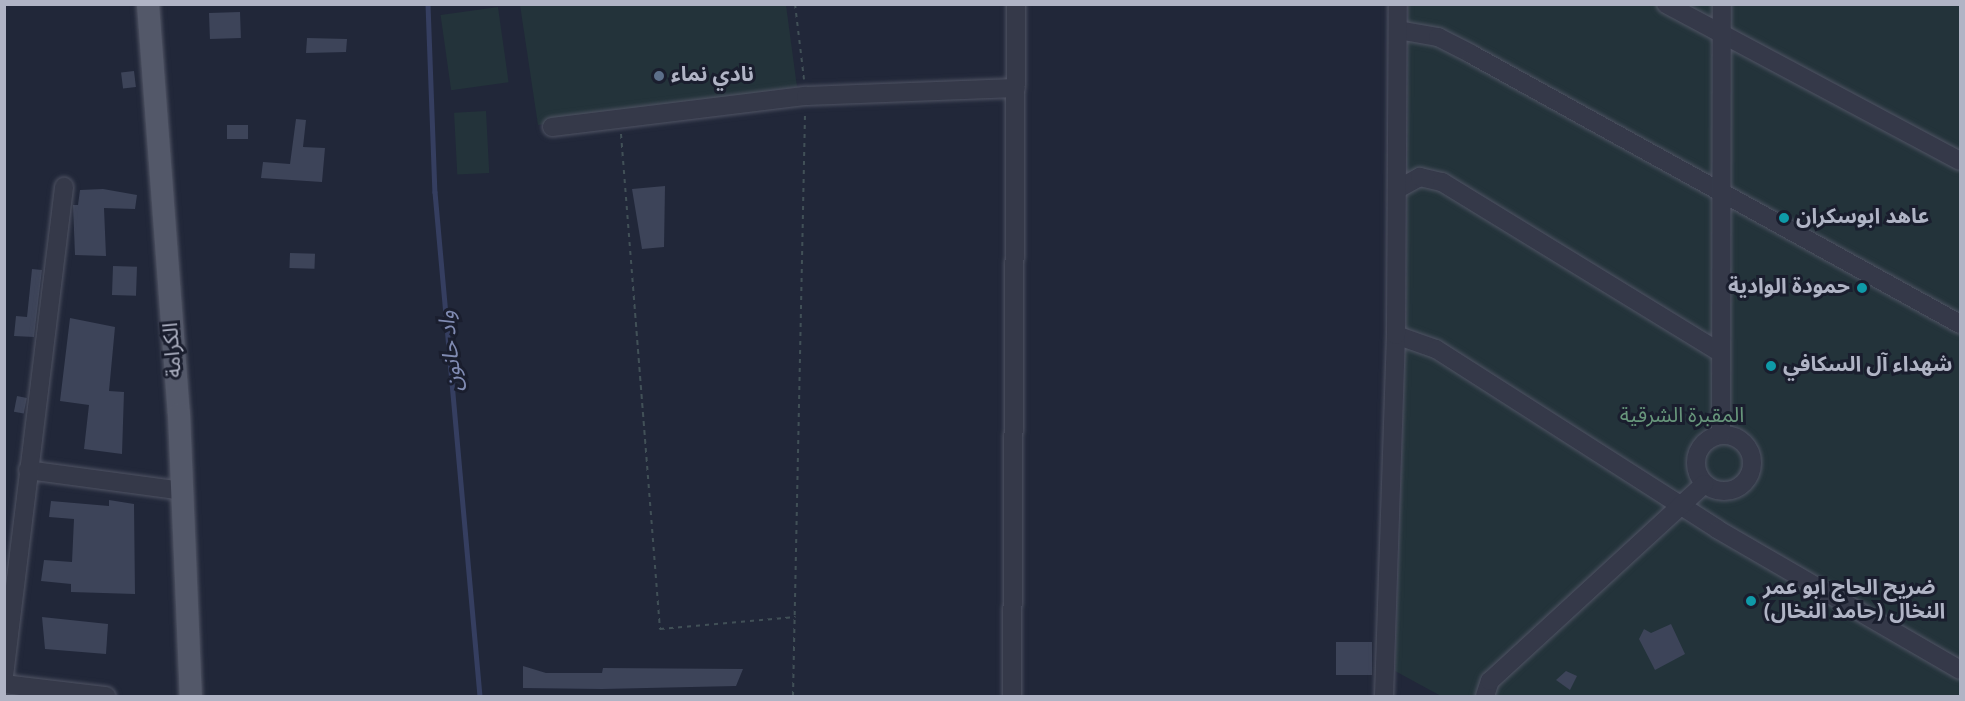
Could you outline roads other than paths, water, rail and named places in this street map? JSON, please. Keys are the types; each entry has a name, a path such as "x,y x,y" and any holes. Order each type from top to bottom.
{"main road":[{"name":"الكرامة","path":"148,4 183,491 191,696"}],"street":[{"path":"1012,696 1016,4"},
{"path":"1384,696 1396,335 1398,4"},
{"path":"1666,4 1960,161"},
{"path":"1721,435 1722,4"},
{"path":"1398,30 1438,37 1960,324"},
{"path":"552,127 806,96 1016,88"},
{"path":"1398,189 1420,177 1442,182 1721,353"},
{"path":"4,676 64,187"},
{"path":"1396,335 1437,349 1679,505 1960,670"},
{"path":"1721,435 1746,446 1751,473 1730,491 1704,484 1696,458 1705,442 1721,435"},
{"path":"28,470 183,491"},
{"path":"1485,696 1490,681 1704,484"},
{"path":"4,684 106,696"}],"waterway":[{"name":"واد حانون","path":"428,4 435,192 480,696"}],"place":[{"name":"نادي نماء","path":"659,76"},
{"name":"عاهد ابوسكران","path":"1784,218"},
{"name":"حمودة الوادية","path":"1862,288"},
{"name":"شهداء آل السكافي","path":"1771,366"},
{"name":"ضريح الحاج ابو عمر النخال (حامد النخال)","path":"1751,601"}],"park label":[{"name":"المقبرة الشرقية","path":"1682,417"}]}
